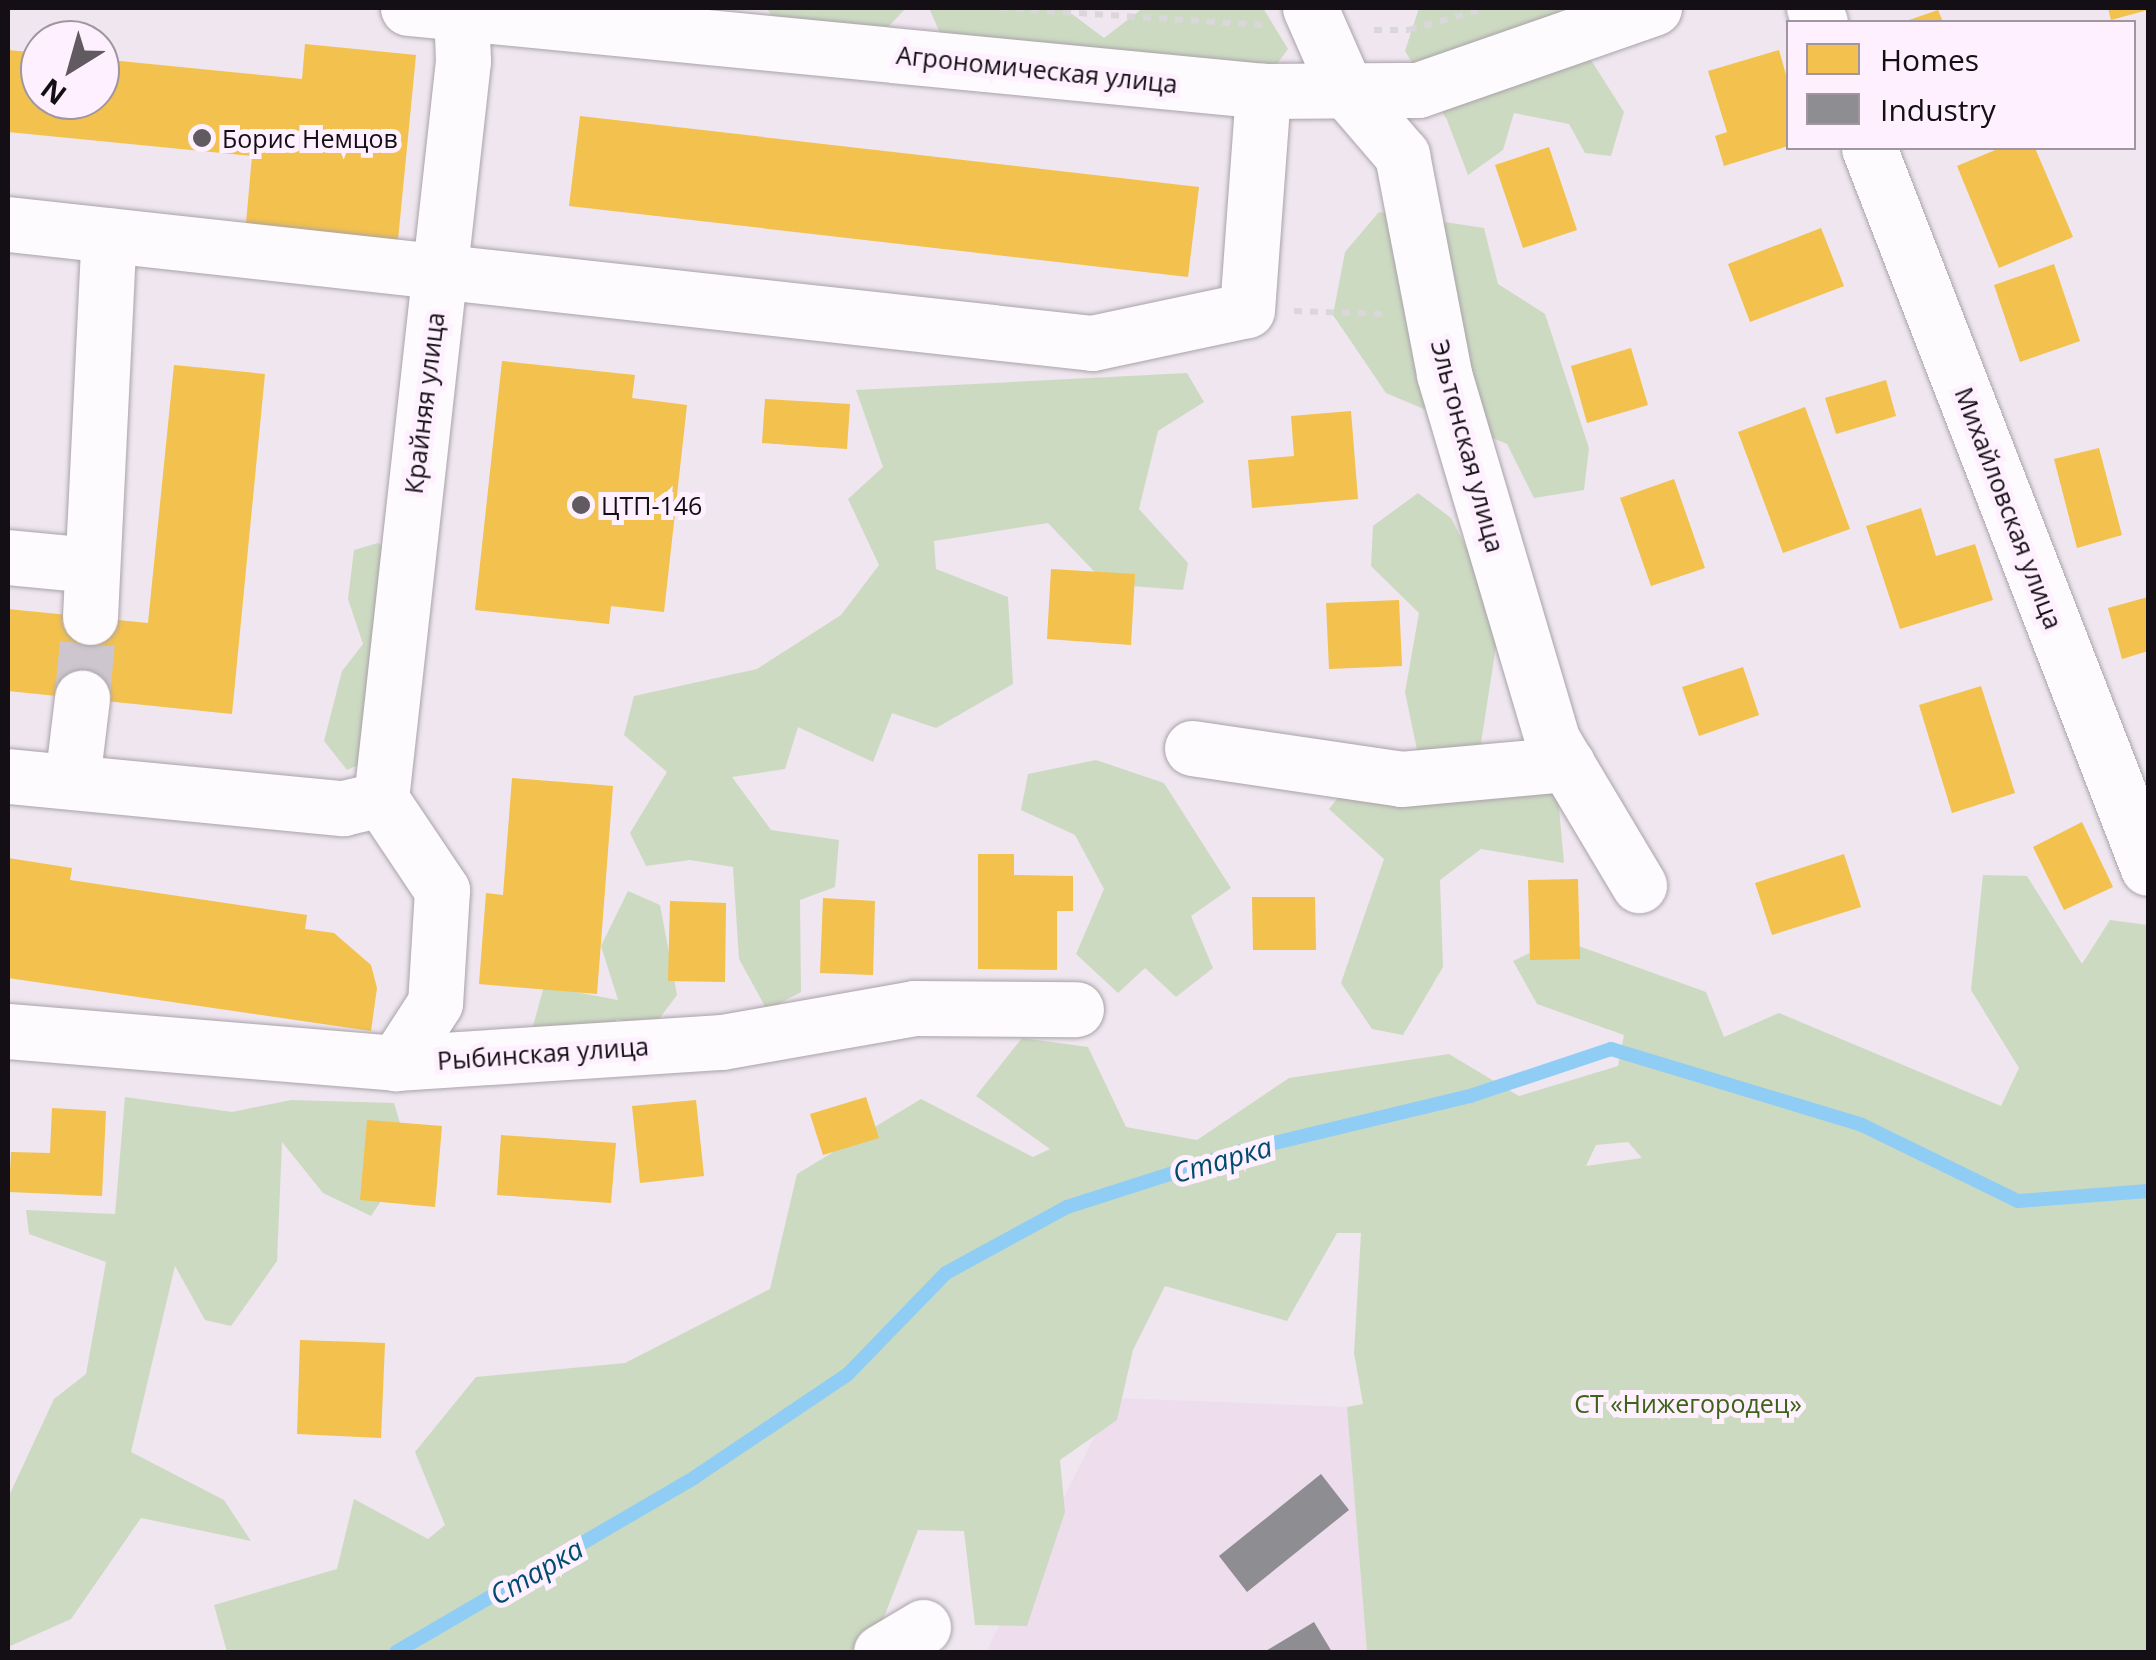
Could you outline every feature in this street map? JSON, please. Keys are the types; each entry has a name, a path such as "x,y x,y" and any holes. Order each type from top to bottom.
{"street":[{"name":"Агрономическая улица","path":"443,9 1263,91 1418,90 1654,8"},
{"name":"Крайняя улица","path":"381,799 463,60 443,9"},
{"name":"Эльтонская улица","path":"1315,18 1346,90 1402,156 1444,374 1553,741 1639,885"},
{"path":"8,224 1092,343 1247,310 1263,91"},
{"name":"Михайловская улица","path":"1869,150 2148,868"},
{"path":"8,557 90,591 109,235"},
{"path":"72,781 82,698"},
{"path":"1192,748 1400,779 1567,764"},
{"path":"8,776 343,808 381,799 442,890 435,1003 396,1063"},
{"name":"Рыбинская улица","path":"8,1030 396,1063 722,1042 914,1008 1076,1009"}],"path":[{"path":"999,8 1315,18 1409,30 1486,8"},
{"path":"1247,310 1433,315"}],"shaded area":[{"path":"1114,1398 1347,1407 1367,1652 986,1652"}],"green space":[{"path":"766,8 906,8 876,40 785,31"},
{"path":"929,8 1064,8 1104,38 1143,8 1263,8 1288,49 1266,79 947,49"},
{"path":"1419,8 1558,8 1624,112 1611,156 1585,153 1569,124 1514,113 1503,150 1468,175 1447,120 1405,51"},
{"path":"1379,212 1484,228 1498,284 1545,314 1589,448 1584,490 1534,498 1507,444 1386,393 1333,315 1345,252"},
{"path":"1187,373 1204,402 1158,431 1139,509 1188,563 1183,590 1106,584 1048,523 934,541 936,569 1008,597 1013,684 936,728 892,713 873,762 798,727 785,769 732,777 771,830 839,840 835,887 800,900 801,992 767,1010 739,959 733,867 690,860 646,866 630,833 667,772 624,735 634,696 757,669 841,615 879,565 848,499 883,467 856,390"},
{"path":"1418,493 1451,518 1501,614 1481,743 1556,775 1564,863 1481,849 1440,880 1443,967 1403,1035 1372,1029 1341,983 1384,859 1329,809 1366,762 1421,769 1405,692 1419,613 1371,566 1373,526"},
{"path":"378,543 401,560 375,758 347,770 324,741 342,671 363,644 348,599 354,550"},
{"path":"1096,760 1164,783 1231,888 1191,916 1213,968 1176,997 1145,968 1118,993 1076,954 1104,889 1075,835 1021,810 1028,774"},
{"name":"СТ «Нижегородец»","path":"1983,875 2027,876 2082,964 2110,920 2148,925 2148,1652 1367,1652 1347,1407 1363,1404 1354,1353 1361,1233 1337,1233 1287,1321 1165,1286 1133,1350 1117,1420 1060,1460 1065,1512 1027,1626 975,1625 964,1531 918,1530 875,1640 847,1652 227,1652 214,1605 337,1569 354,1499 428,1539 445,1525 415,1452 476,1377 625,1363 770,1289 797,1174 921,1099 1033,1157 1050,1149 976,1096 1022,1038 1088,1047 1126,1127 1197,1140 1289,1078 1449,1054 1519,1096 1618,1066 1624,1035 1537,1004 1513,961 1559,939 1706,992 1724,1037 1779,1013 2001,1106 2019,1068 1971,990","holes":["1628,1142 1642,1158 1586,1166 1596,1145"]},
{"path":"628,891 660,905 677,995 650,1031 617,1019 598,1061 530,1037 544,986 618,1000 601,946"},
{"path":"125,1097 232,1112 291,1100 394,1103 410,1157 371,1216 323,1193 282,1142 277,1261 231,1326 205,1320 175,1266 131,1452 224,1500 251,1541 141,1518 71,1619 8,1647 8,1498 54,1399 86,1374 106,1262 29,1234 26,1210 115,1214"}],"building: Homes":[{"path":"2108,8 2148,8 2148,10 2111,20"},
{"path":"1938,10 1942,20 1909,20"},
{"path":"305,44 416,55 397,250 245,234 252,156 8,132 8,50 20,51 20,120 120,120 120,61 302,79"},
{"path":"1779,50 1786,75 1786,147 1724,166 1715,136 1727,132 1708,71"},
{"path":"580,116 1199,187 1188,277 569,206"},
{"path":"1549,147 1577,230 1523,248 1495,165"},
{"path":"1995,150 2036,150 2073,237 1999,268 1957,166"},
{"path":"1821,228 1844,286 1750,322 1728,264"},
{"path":"2054,264 2080,341 2020,362 1994,285"},
{"path":"1631,348 1648,405 1587,423 1571,366"},
{"name":"ЦТП-146","path":"502,361 635,375 632,398 687,405 664,612 611,606 609,624 475,610"},
{"path":"174,365 265,374 232,714 8,691 8,609 148,623"},
{"path":"1886,380 1896,416 1836,434 1825,398"},
{"path":"765,399 850,404 847,449 762,443"},
{"path":"1805,407 1850,529 1783,553 1738,432"},
{"path":"1351,411 1358,499 1252,508 1248,460 1294,456 1291,416"},
{"path":"2099,448 2122,535 2077,548 2054,459"},
{"path":"1674,479 1705,568 1651,586 1620,498"},
{"path":"1921,508 1936,556 1975,544 1993,600 1900,629 1866,526"},
{"path":"1051,569 1135,574 1131,645 1047,639"},
{"path":"2148,597 2148,651 2122,659 2108,608"},
{"path":"1399,600 1402,666 1329,669 1326,603"},
{"path":"1743,667 1759,715 1699,736 1682,687"},
{"path":"1981,686 2015,793 1952,813 1919,705"},
{"path":"512,778 613,786 597,994 479,984 486,893 503,895"},
{"path":"2082,822 2113,887 2064,910 2033,847"},
{"path":"978,854 1014,854 1014,875 1073,876 1073,911 1057,911 1057,970 978,969"},
{"path":"1844,854 1861,907 1772,935 1755,883"},
{"path":"8,858 72,868 70,880 307,915 305,929 334,933 371,965 377,988 371,1031 8,978"},
{"path":"1578,879 1580,959 1530,960 1528,880"},
{"path":"1252,897 1315,897 1316,950 1253,950"},
{"path":"823,898 875,901 873,975 820,973"},
{"path":"670,901 726,903 725,982 668,981"},
{"path":"866,1097 879,1138 823,1155 810,1114"},
{"path":"696,1100 704,1176 640,1183 632,1106"},
{"path":"52,1108 106,1111 102,1196 9,1192 11,1152 50,1153"},
{"path":"367,1120 442,1126 435,1207 360,1200"},
{"path":"501,1135 616,1143 611,1203 497,1195"},
{"path":"300,1340 385,1343 381,1438 297,1434"}],"building: Industry":[{"path":"1321,1474 1349,1510 1247,1592 1219,1556"},
{"path":"1314,1622 1332,1652 1264,1652"}],"waterway":[{"name":"Старка","path":"396,1652 695,1477 847,1375 946,1273 1067,1207 1241,1151 1470,1096 1611,1049 1862,1125 2018,1201 2148,1191"}],"tunnel":[{"path":"82,698 90,617"}],"place":[{"name":"Борис Немцов","path":"202,138"},
{"name":"ЦТП-146","path":"581,505"}]}
